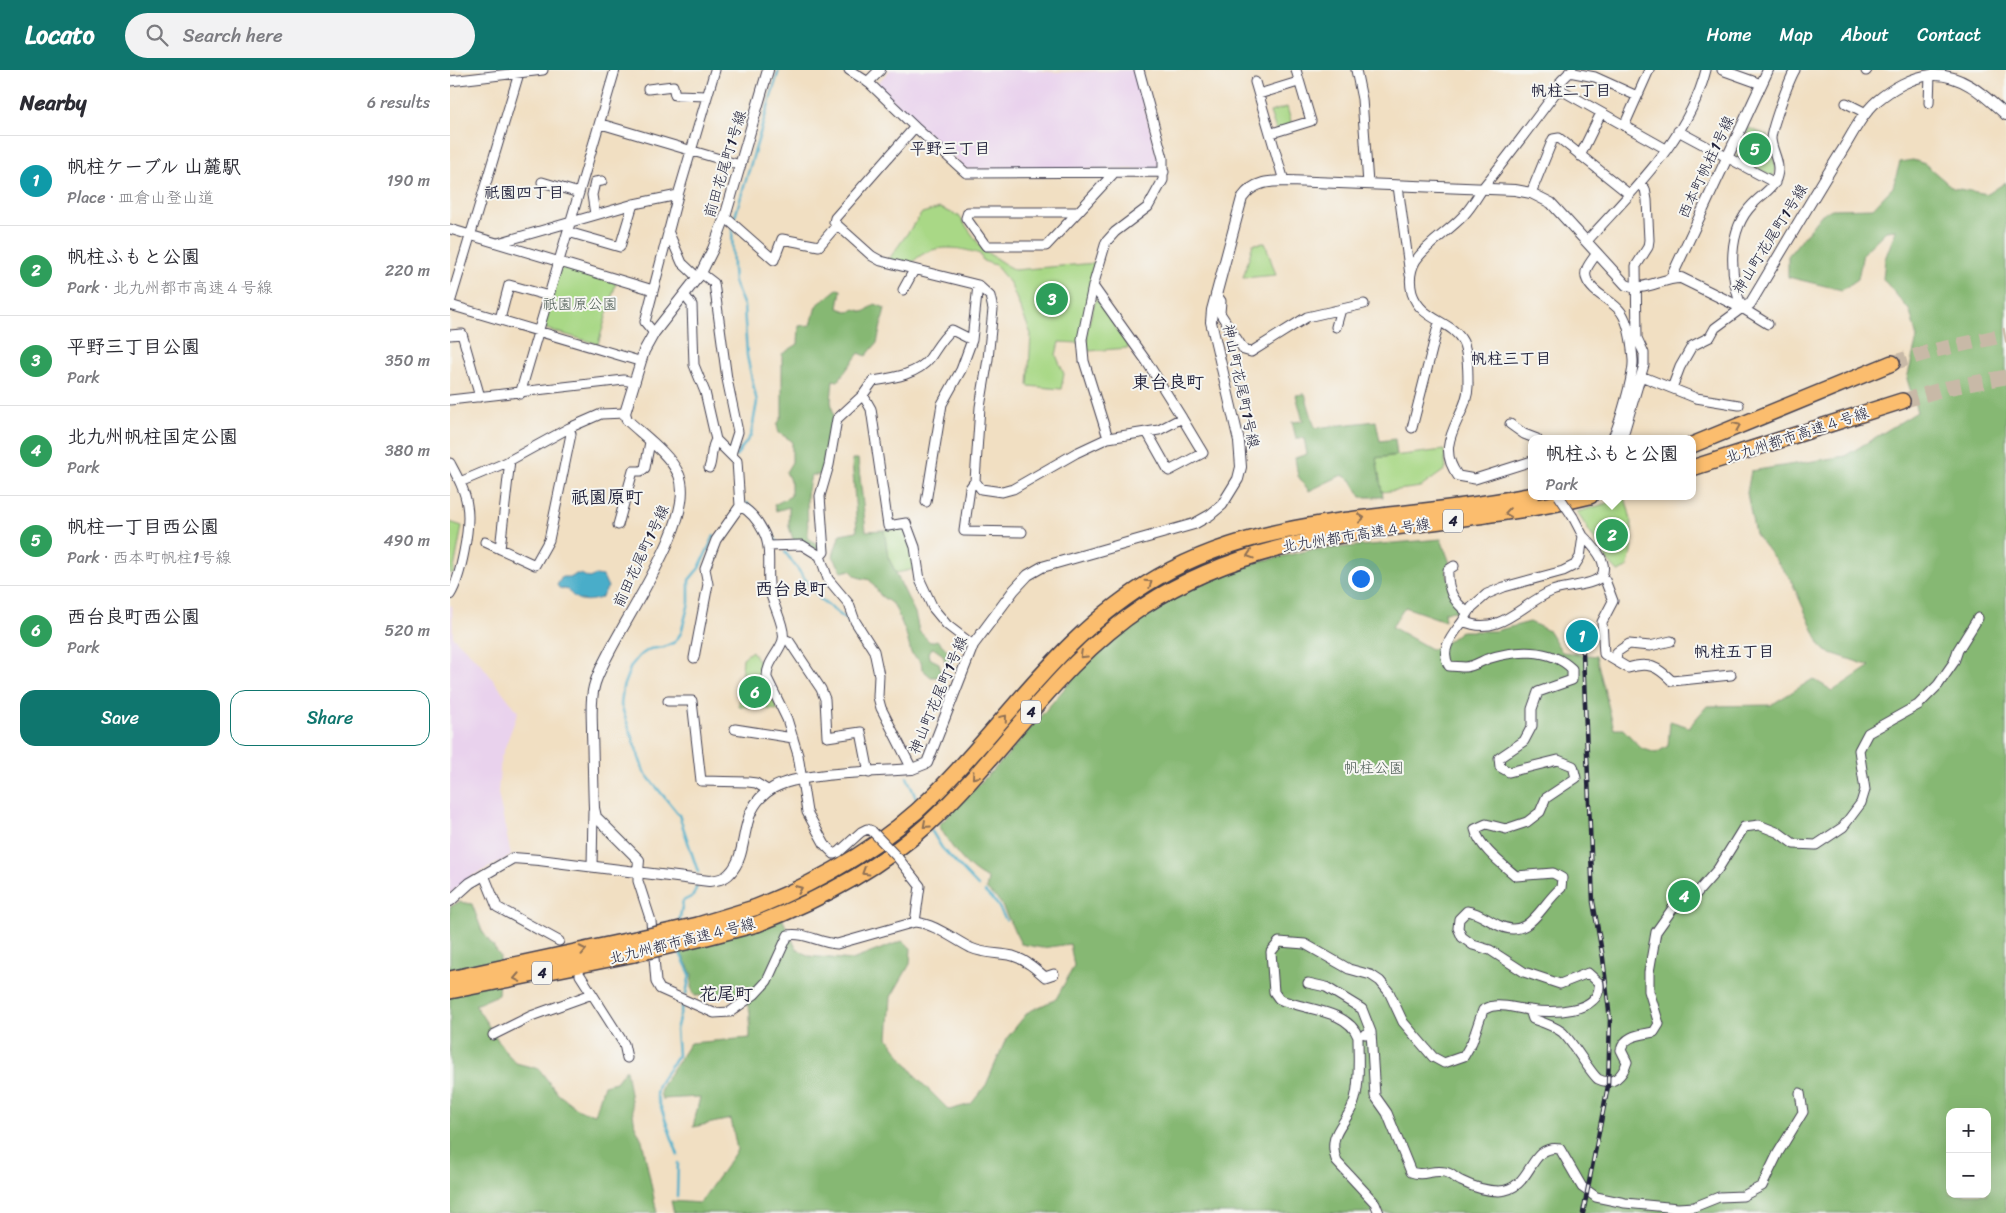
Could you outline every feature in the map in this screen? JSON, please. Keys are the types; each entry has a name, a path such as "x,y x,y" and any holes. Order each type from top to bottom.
{"highway":[{"name":"北九州都市高速４号線","path":"1696,443 1892,363"},
{"name":"北九州都市高速４号線","path":"1696,467 1902,401"},
{"name":"北九州都市高速４号線","path":"450,979 632,947 703,938 756,924 812,901 838,888 885,859 904,844 947,806 1057,681 1080,658 1120,623 1167,592 1211,570 1313,532 1528,496"},
{"name":"北九州都市高速４号線","path":"450,991 632,947 698,924 754,908 829,874 894,830 936,793 1066,647 1108,610 1157,577 1206,554 1256,537 1490,516 1570,500"}],"street":[{"path":"450,81 543,70"},
{"path":"520,394 615,70"},
{"path":"654,333 645,322 678,195 715,70"},
{"name":"前田花尾町1号線","path":"594,808 592,696 594,685 662,554 681,508 682,486 676,469 627,420 625,413 640,361 654,333 700,275 730,222 740,165 768,70"},
{"path":"849,70 868,82 966,173 1164,172"},
{"path":"868,82 880,70"},
{"path":"1108,438 1084,361 1082,339 1093,286 1106,242 1115,232 1148,207 1158,194 1164,172 1163,158 1139,70"},
{"path":"1272,133 1311,121 1296,70"},
{"path":"1356,70 1362,99 1368,184"},
{"path":"1624,126 1649,70"},
{"path":"1587,241 1640,184 1666,149 1690,111 1706,70"},
{"path":"1722,70 1761,84"},
{"name":"西本町帆柱1号線","path":"1671,278 1768,70"},
{"path":"1768,324 1742,308 1736,288 1732,245 1741,217 1775,183 1779,168 1771,136 1795,70"},
{"path":"1561,90 1561,82 1570,71 1595,77 1638,96"},
{"path":"519,72 450,304 538,332 640,361"},
{"path":"1929,103 1930,75"},
{"name":"神山町花尾町1号線","path":"1671,278 1681,278 1742,308 1750,304 1866,113 1877,101 1899,85 1930,75 1958,79 1973,87 2006,115"},
{"path":"1255,82 1272,133 1284,181"},
{"path":"1259,94 1298,82"},
{"path":"648,89 673,86 675,96 708,96"},
{"path":"1561,90 1666,149"},
{"path":"1410,274 1416,261 1433,241 1463,216 1556,92 1561,90"},
{"path":"1846,103 1866,113"},
{"path":"1580,156 1601,113"},
{"path":"600,124 740,165"},
{"path":"915,127 835,218 837,225 872,256 914,270 978,284 990,296 993,309 988,359 980,407 975,481 970,488 964,531 1022,532"},
{"path":"1678,131 1728,156 1775,183"},
{"path":"1531,193 1554,139 1559,138 1630,194"},
{"path":"1078,212 968,212 966,218 986,246 1046,246 1078,212 1114,173"},
{"path":"594,214 595,182 602,181"},
{"name":"神山町花尾町1号線","path":"450,901 470,883 513,858 709,881 729,875 736,866 753,807 769,791 786,782 802,778 912,770 928,763 973,645 1014,590 1028,575 1042,567 1194,524 1210,515 1231,493 1238,479 1241,459 1239,440 1211,322 1216,294 1242,198 1254,186 1263,182 1284,181 1515,190 1531,193 1551,203 1626,285 1636,288"},
{"path":"542,182 579,193"},
{"path":"1623,435 1644,365 1644,353 1637,338 1636,266 1648,247 1649,240 1647,200 1645,189 1640,184"},
{"path":"1398,186 1412,292 1417,305 1455,332 1462,341 1466,353 1469,386 1449,438 1453,469 1458,476 1475,479 1528,462"},
{"path":"498,243 594,214 678,195"},
{"path":"568,232 620,247 633,204"},
{"path":"730,222 774,260 782,239 819,246 837,225"},
{"path":"450,229 653,290"},
{"path":"668,231 682,263 714,283 727,379 738,432 733,457 740,506 716,540 705,569 708,584 694,658"},
{"path":"1597,253 1585,274 1587,282 1619,309 1624,317 1633,362 1631,378 1613,435"},
{"path":"903,290 914,270"},
{"path":"1636,288 1671,278"},
{"path":"926,502 942,404 961,370 972,340 978,284"},
{"path":"500,319 509,285 548,296"},
{"path":"1093,286 1147,362 1203,453 1169,471 1147,432"},
{"path":"1216,294 1221,301 1220,313 1244,350 1251,352 1307,317 1364,304"},
{"path":"685,296 692,306 694,365 705,392 716,440 733,457"},
{"path":"1672,388 1680,367 1692,346 1710,337 1715,328 1742,308"},
{"path":"1336,327 1341,309"},
{"path":"1412,428 1439,322"},
{"path":"820,556 824,552 820,496 829,465 837,419 863,395 873,381 899,376 916,369 928,360 943,337 952,330 972,340"},
{"path":"450,335 462,334 480,397"},
{"path":"1641,376 1696,398 1739,405"},
{"path":"450,400 520,394 624,380 633,382"},
{"path":"863,395 871,409 888,526 906,523 915,547 920,580 933,608 947,625 973,645"},
{"path":"460,482 510,460 569,428 601,414 625,413"},
{"path":"975,481 981,489 990,492 1002,492 1013,489 1076,453 1108,438 1159,430 1182,418"},
{"path":"1510,424 1528,436"},
{"path":"485,542 535,565 549,540 571,434 569,428"},
{"path":"709,468 712,460 713,444 716,440"},
{"path":"618,525 633,471 641,471 645,468 650,442"},
{"path":"500,549 510,460"},
{"path":"450,463 460,482 468,508 468,522 459,574 450,596"},
{"path":"1454,566 1448,570 1449,592 1472,626 1491,625 1505,621 1551,592 1588,584 1601,577 1603,572 1600,557 1583,536 1562,500"},
{"path":"740,506 748,510 764,532 768,546 767,580 775,611 784,630 783,640 766,670 767,678 787,719 793,738 807,812 825,845 834,854 839,852 862,832 867,829 872,831 898,858 920,886 915,922"},
{"path":"1380,1213 1375,1203 1337,1162 1333,1145 1334,1135 1355,1100 1358,1037 1356,1031 1346,1022 1328,1013 1280,999 1274,992 1271,975 1271,952 1274,945 1279,942 1290,941 1305,944 1348,969 1371,975 1380,981 1389,992 1403,1022 1434,1057 1444,1063 1464,1056 1472,1042 1483,1010 1494,1006 1558,1011 1587,1006 1595,1000 1600,990 1599,983 1588,973 1560,984 1524,972 1490,950 1473,945 1462,937 1458,928 1458,919 1467,911 1516,931 1523,928 1540,912 1548,899 1561,888 1562,878 1553,873 1516,876 1501,865 1477,836 1476,829 1486,824 1506,829 1527,822 1540,812 1546,798 1576,778 1573,766 1565,761 1558,760 1509,772 1500,767 1499,758 1524,741 1532,726 1532,709 1538,692 1572,680 1572,669 1564,662 1550,656 1528,652 1510,652 1466,667 1449,666 1444,659 1446,645 1472,607 1487,594 1575,565 1580,557 1583,536"},
{"path":"768,546 802,545 820,556 828,579 849,604 855,621 874,651 879,675 878,697 881,708 912,770"},
{"path":"1601,577 1606,580 1612,601 1602,622 1604,654 1628,668 1638,664 1652,664 1672,681 1731,674"},
{"path":"1530,1010 1533,1019 1561,1031 1598,1079 1612,1082 1616,1080 1624,1072 1627,1062 1621,1050 1623,1043 1630,1037 1654,1032 1659,1024 1649,991 1649,972 1656,932 1673,908 1688,903 1696,896 1706,881 1718,869 1744,827 1760,826 1779,833 1794,844 1816,845 1843,827 1861,803 1865,790 1859,750 1868,732 1918,705 1938,685 1954,662 1958,650 1978,618"},
{"path":"783,640 789,641 821,689 824,699 827,737 861,732 868,773"},
{"path":"1616,661 1617,652 1629,644 1650,646 1671,641"},
{"path":"668,701 692,701 701,781 756,783 769,791"},
{"path":"735,729 793,738"},
{"path":"592,866 594,808"},
{"path":"594,808 596,817 639,860 638,881 651,921 656,982 660,989 714,1013 730,1012 755,994 767,981 788,935 799,933 824,943 837,944 915,922 925,923 972,948 990,955 1013,956 1031,965 1045,977 1054,974"},
{"path":"484,875 498,907 559,941"},
{"path":"580,975 624,1044 627,1058"},
{"path":"1308,983 1326,987 1362,1009 1370,1032 1375,1096 1387,1112 1412,1172 1419,1176 1435,1171 1446,1172 1461,1181 1482,1189 1498,1191 1512,1189 1523,1179 1542,1150 1550,1147 1560,1149 1582,1187 1596,1197 1625,1203 1678,1208 1694,1207 1720,1197 1743,1196 1762,1186 1778,1153 1804,1112 1800,1093"},
{"path":"493,1035 531,1016 592,994"},
{"path":"1358,1037 1370,1032"}],"shaded area":[{"path":"890,70 1035,70 1053,72 1135,70 1158,160 1158,169 966,169 876,85"},
{"path":"452,605 453,637 481,664 518,712 501,758 498,793 511,856 468,878 450,894 450,606"}],"green space":[{"path":"1287,107 1292,125 1276,130 1270,112"},
{"path":"1749,128 1768,136 1776,168 1773,177 1736,157"},
{"name":"帆柱公園","path":"1913,160 1925,164 1953,188 1988,194 2006,182 2006,1213 674,1213 671,1201 700,1203 737,1150 731,1119 693,1127 700,1097 662,1099 660,1093 662,1086 690,1043 750,1038 750,1012 743,993 695,996 691,987 692,974 680,951 782,918 796,948 809,956 852,960 902,941 911,948 910,964 891,997 888,1038 917,1078 949,1110 971,1104 986,1085 1006,1039 1028,1012 1056,999 1074,966 1070,944 1042,948 1021,944 1000,902 986,889 988,879 980,875 959,856 939,825 1003,760 1083,667 1131,624 1181,593 1244,565 1311,550 1441,539 1450,563 1446,570 1459,611 1444,612 1445,621 1405,607 1392,627 1431,649 1439,648 1461,631 1495,631 1530,622 1549,631 1562,652 1596,656 1614,729 1623,729 1641,748 1656,753 1668,746 1670,721 1689,727 1707,706 1771,705 1813,679 1833,691 1870,666 1825,651 1819,643 1790,578 1755,534 1747,493 1751,471 1845,456 1917,412 1907,379 1917,338 1910,311 1883,279 1885,259 1896,230 1886,231 1863,253 1858,279 1842,290 1788,277 1788,256 1822,214 1832,209 1873,208 1893,187 1900,162"},
{"path":"940,208 959,216 983,250 1014,270 1096,263 1079,343 1059,342 1056,355 1064,374 1061,389 1028,386 1031,334 1010,283 995,265 983,261 980,254 952,248 934,249 926,252 911,264 889,259 922,213"},
{"path":"1265,243 1276,275 1243,278 1253,244"},
{"name":"祇園原公園","path":"564,267 616,283 598,344 546,329 543,325 560,269"},
{"path":"837,289 841,290 838,308 849,312 855,309 864,312 875,304 885,308 877,343 866,356 859,353 838,381 833,380 831,401 834,417 822,475 811,475 807,495 808,538 817,544 821,550 819,552 805,542 794,542 789,527 789,507 776,511 774,505 791,496 791,483 786,472 792,462 792,441 779,433 777,425 782,416 782,354 798,344 799,326 811,325 816,306"},
{"path":"1096,298 1129,348 1088,351 1087,330"},
{"path":"1305,394 1315,428 1376,421 1380,441 1395,439 1397,455 1376,458 1383,497 1361,497 1351,480 1342,475 1309,491 1298,476 1295,458 1307,454 1304,438 1296,438 1292,422 1303,421 1296,395"},
{"path":"1444,450 1446,469 1421,487 1382,492 1376,458"},
{"path":"852,459 858,459 866,531 884,530 888,557 915,613 919,631 930,642 937,640 951,657 952,664 946,665 943,655 933,648 928,652 929,658 939,663 941,671 938,677 931,677 922,669 921,662 911,653 906,633 894,605 881,596 870,580 857,577 850,570 842,572 833,556 840,534 857,531"},
{"path":"1618,500 1626,500 1632,525 1632,541 1627,568 1618,572 1608,561 1577,512"},
{"path":"450,522 462,526 453,574 450,573"},
{"path":"903,526 913,550 915,569 896,573 888,557 884,530"},
{"path":"752,651 764,670 763,679 778,710 739,706 743,658"},
{"path":"459,902 472,904 482,931 500,956 498,995 475,1005 505,1051 516,1063 539,1069 558,1094 579,1110 595,1114 604,1085 616,1082 626,1069 635,1126 642,1140 657,1213 450,1213 450,907"}],"water":[{"path":"576,574 589,578 596,575 603,576 608,587 601,598 583,600 575,597 568,590 559,588 557,585 562,577 572,577"}],"waterway":[{"path":"734,220 779,70"},
{"path":"732,226 734,282 744,306 747,356 757,402 751,435 736,456"},
{"path":"747,503 754,509 777,542"},
{"path":"698,872 679,815 644,772 621,705 623,687 631,666 639,656 650,649 664,647 675,642 681,633 689,603 689,580 699,568 714,536"},
{"path":"785,552 820,599 853,625"},
{"path":"907,777 918,803"},
{"path":"931,830 942,848 978,886"},
{"path":"679,923 683,901 693,896 697,886"},
{"path":"985,892 997,904 1006,920"},
{"path":"678,949 690,974 686,994"},
{"path":"678,1155 656,1094 658,1085 678,1055 676,1030 682,1007"},
{"path":"677,1196 678,1163"}],"tunnel":[{"path":"1892,363 1936,350 2006,335"},
{"path":"1902,401 1947,388 2006,377"}],"railway":[{"path":"1582,629 1593,902 1603,958 1610,1020 1608,1086 1583,1213"}],"place":[{"name":"帆柱一丁目西公園","path":"1755,149"},
{"name":"平野三丁目公園","path":"1052,299"},
{"name":"帆柱ふもと公園","path":"1612,535"},
{"name":"帆柱ケーブル 山麓駅","path":"1582,636"},
{"name":"西台良町西公園","path":"755,692"},
{"name":"北九州帆柱国定公園","path":"1684,896"}],"district":[{"name":"帆柱二丁目","path":"1571,90"},
{"name":"平野三丁目","path":"950,148"},
{"name":"祇園四丁目","path":"524,192"},
{"name":"帆柱三丁目","path":"1511,358"},
{"name":"東台良町","path":"1168,382"},
{"name":"祇園原町","path":"607,497"},
{"name":"西台良町","path":"791,589"},
{"name":"帆柱五丁目","path":"1734,651"},
{"name":"花尾町","path":"726,994"}]}
